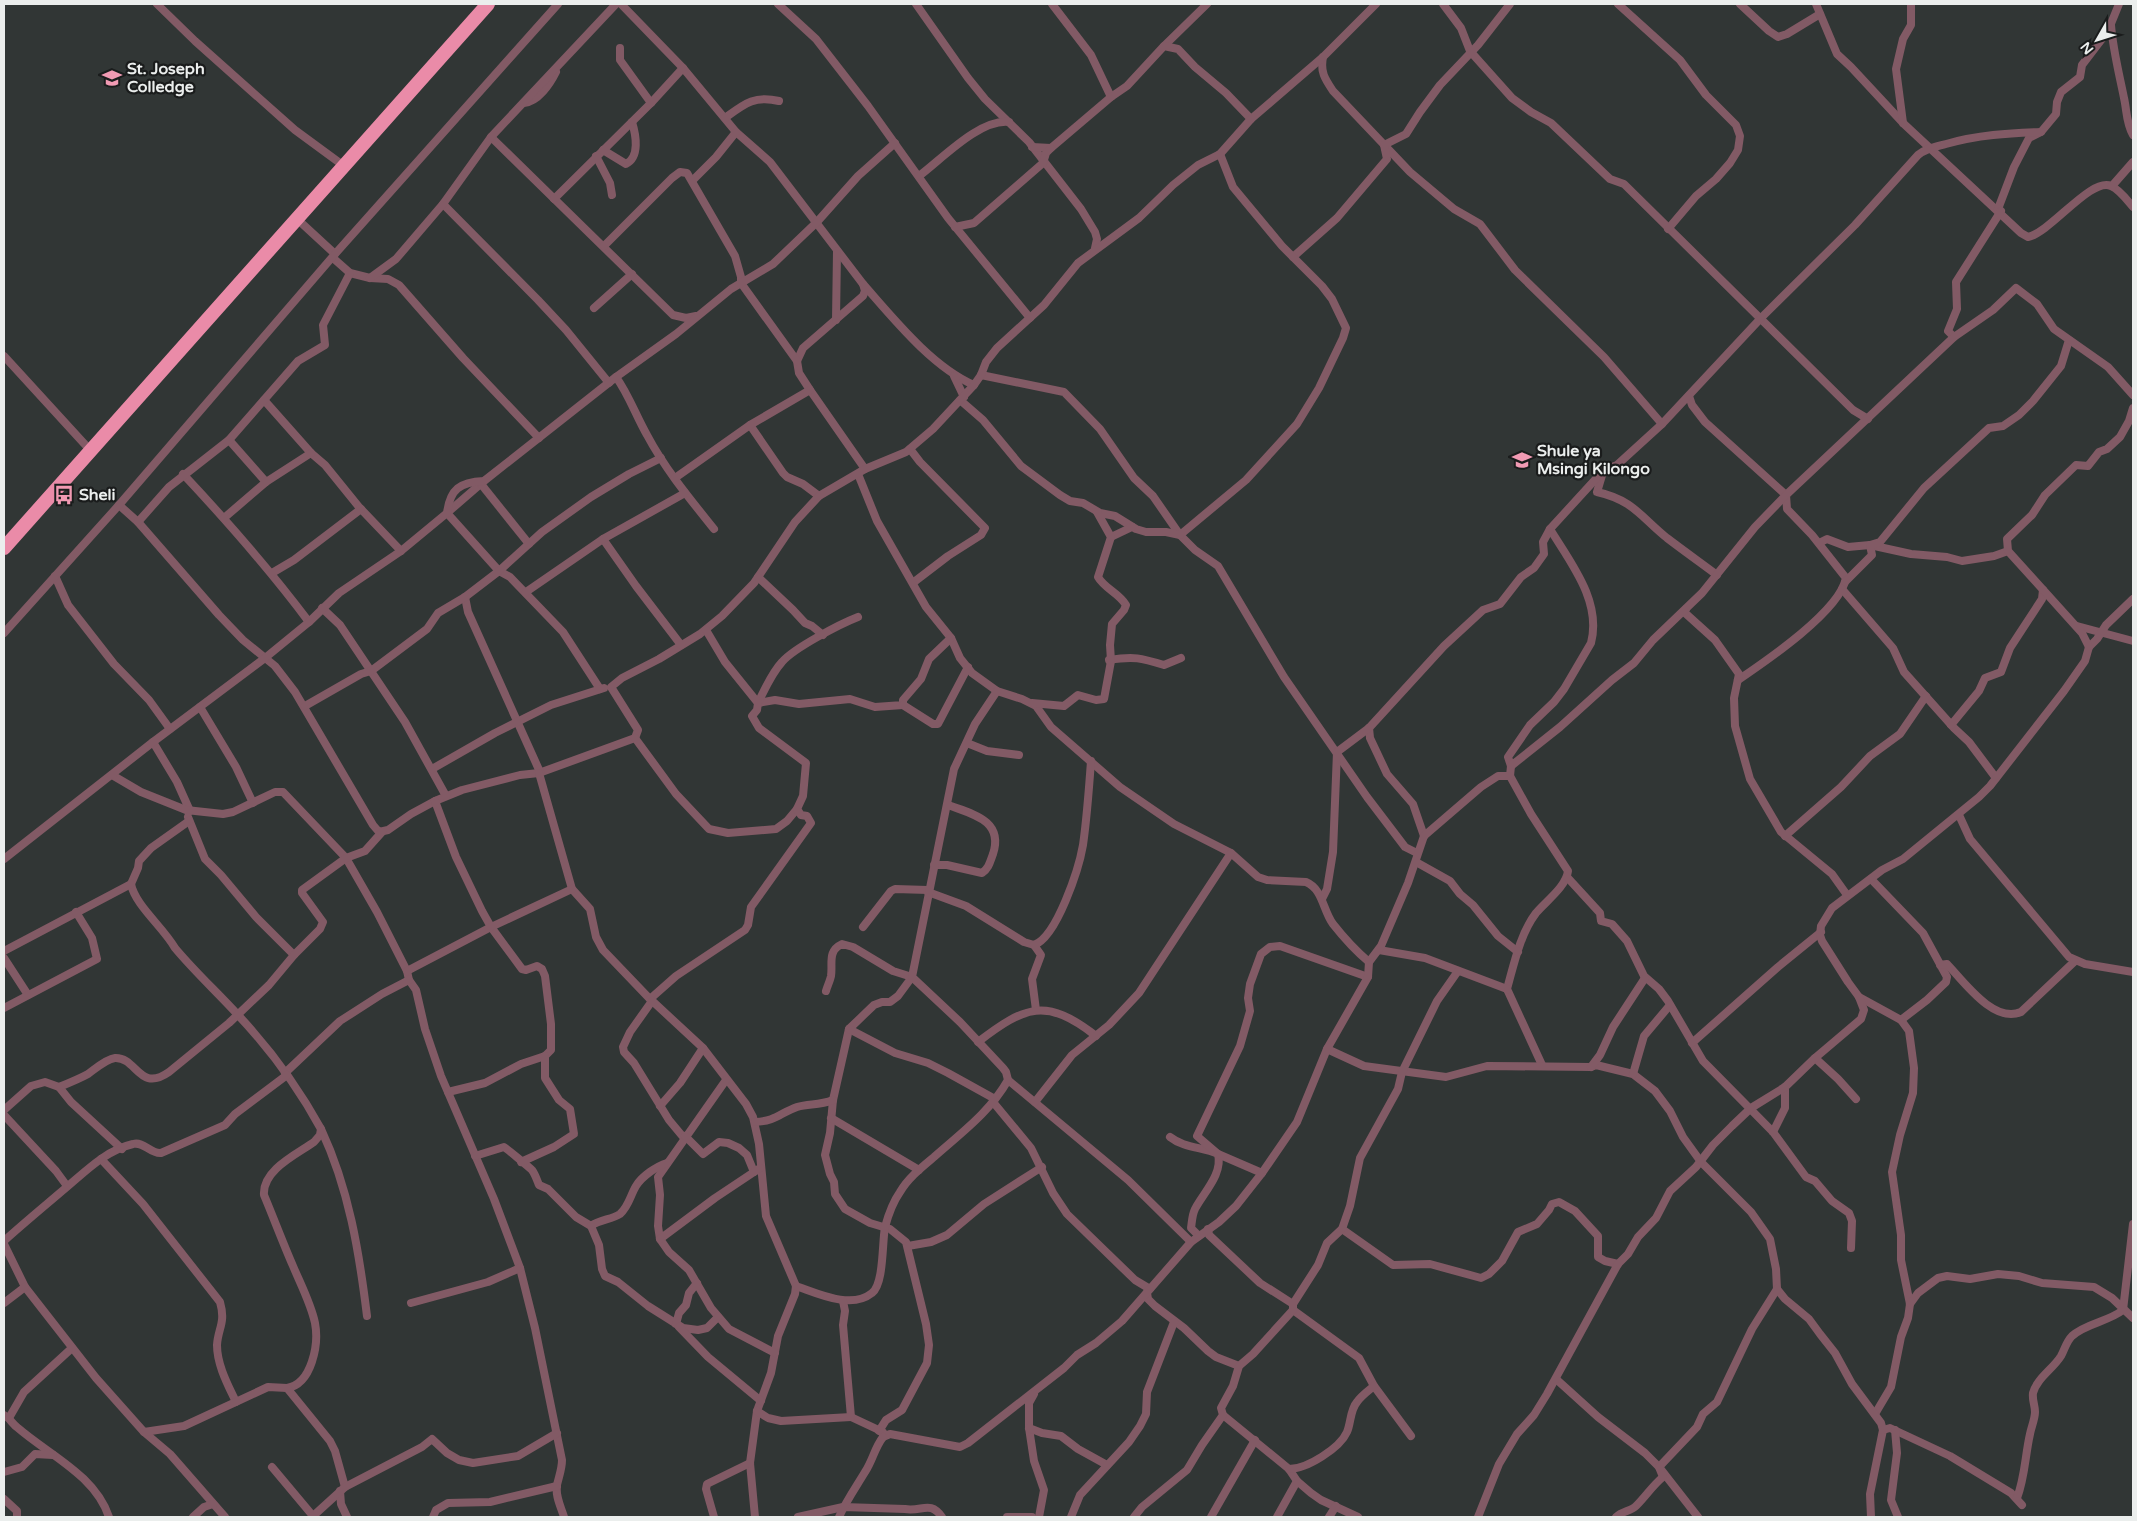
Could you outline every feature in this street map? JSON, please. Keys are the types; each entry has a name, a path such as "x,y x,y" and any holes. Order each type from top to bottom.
{"highway":[{"path":"4,548 488,4"}],"street":[{"path":"157,4 195,41 294,130 344,166"},
{"path":"4,633 119,505 334,256 558,4"},
{"path":"370,278 396,259 443,204 491,137 616,4"},
{"path":"621,4 684,68 736,132 770,162 863,284 928,354 952,374 974,385"},
{"path":"778,4 816,39 895,143 955,227 1030,318"},
{"path":"916,4 968,78 1032,147 1081,209 1095,232 1097,239 1096,248"},
{"path":"1052,4 1091,55 1111,96"},
{"path":"955,227 974,223 1043,163 1046,153 1051,148 1111,96 1127,86 1207,4"},
{"path":"432,769 495,733 551,705 600,688 611,687 622,678 659,659 706,630 745,594 795,522 818,496 910,449 974,385 981,375 986,362 997,348 1044,305 1071,270 1096,248 1146,212 1173,185 1198,166 1220,154 1251,119 1323,57 1376,4"},
{"path":"1443,4 1461,28 1470,51 1512,98 1531,112 1551,123 1610,179 1624,184 1853,410 1868,419"},
{"path":"1384,146 1406,134 1420,112 1470,51 1478,45 1510,4"},
{"path":"1618,4 1680,60 1706,95 1736,125 1740,136 1738,150 1730,163 1716,179 1696,196 1668,229"},
{"path":"1740,4 1778,37 1787,34 1820,14"},
{"path":"1816,4 1837,54 1903,123 2028,237 2040,233 2096,186 2112,186 2133,206"},
{"path":"1903,123 1896,69 1903,38 1911,25 1911,4"},
{"path":"1954,337 1948,331 1957,309 1956,282 1999,210 2014,167 2029,138 2041,132 2056,114 2056,102 2062,92 2080,77 2082,65 2097,46 2119,4"},
{"path":"2111,22 2114,54 2125,100 2128,126 2133,135"},
{"path":"1176,34 1178,49"},
{"path":"1164,46 1178,49 1251,119"},
{"path":"620,48 620,60 651,104"},
{"path":"1323,57 1322,69 1324,78 1384,146 1410,172 1454,209 1480,224 1515,270 1604,357 1662,424"},
{"path":"554,199 651,104 684,68"},
{"path":"725,118 751,100 759,98 779,101"},
{"path":"603,150 626,164 629,163 636,151 632,122"},
{"path":"919,176 949,151 991,123 1009,122"},
{"path":"693,180 716,157 736,132"},
{"path":"1322,899 1327,889 1333,852 1336,817 1335,773 1337,752 1369,728 1444,646 1483,610 1500,604 1520,578 1534,568 1544,554 1543,542 1550,529 1604,470 1617,464 1662,424 1761,318 1855,225 1918,156 1930,148 1962,138 2004,133 2041,132"},
{"path":"491,137 673,315 676,323 676,334"},
{"path":"4,860 152,742 265,658 309,622 339,594 401,551 482,483 616,377 676,334 696,316 741,283 773,264 817,222 858,176 895,143"},
{"path":"1293,257 1337,218 1375,174 1386,159 1384,146"},
{"path":"1032,147 1051,148"},
{"path":"1180,535 1246,480 1297,424 1315,396 1345,334 1345,325 1332,299 1314,277 1264,225 1233,187 1220,154"},
{"path":"596,156 610,183 612,195"},
{"path":"2112,186 2133,162"},
{"path":"604,246 672,178 683,171 687,173 693,180 735,256 741,283 797,361"},
{"path":"443,204 566,330 609,383"},
{"path":"296,218 350,273 370,278 388,279 399,285 468,364 539,438"},
{"path":"836,320 837,248"},
{"path":"138,522 183,474 229,440 298,360 325,345 323,324 350,273"},
{"path":"594,308 632,274"},
{"path":"863,284 865,291 863,296 799,352 797,361 799,373 862,472 877,521 914,582 926,607 951,638 960,658 968,667 997,691 1032,703 1064,706 1078,695 1102,701 1105,696 1111,661 1109,660 1112,624 1126,605 1098,577 1111,537 1132,527"},
{"path":"1511,766 1560,727 1612,680 1634,663 1653,640 1686,609 1717,575 1735,550 1786,495 1954,337 1993,310 2016,288 2036,304 2054,330 2090,353 2131,389"},
{"path":"673,315 686,318 696,316"},
{"path":"1819,543 1828,539 1848,547 1880,542 1907,511 1920,492 1989,428 2004,426 2027,408 2061,366 2069,340"},
{"path":"4,356 90,450"},
{"path":"952,374 962,398 1028,473 1066,499 1083,503 1097,512 1115,516 1132,527 1146,532 1166,532 1180,535"},
{"path":"981,375 1064,392 1100,429 1134,478 1154,496 1180,535 1195,550 1218,566 1284,677 1381,818 1405,847 1417,854"},
{"path":"616,377 660,458 714,529"},
{"path":"675,478 750,425 810,390"},
{"path":"1689,396 1692,405 1705,422 1786,495 1787,509 1819,543 1846,577 1844,586"},
{"path":"264,400 311,453 325,465 361,509 401,551"},
{"path":"2090,647 2077,626 2008,551 2006,544 2009,536 2032,516 2045,495 2076,465 2088,466 2099,452 2114,443 2129,421 2133,408"},
{"path":"750,425 787,477 803,484 818,496"},
{"path":"229,440 266,482"},
{"path":"910,449 920,462 985,528 981,535 948,556 914,582"},
{"path":"224,518 266,482 311,453"},
{"path":"305,706 361,674 371,671 427,629 438,612 465,597 590,497 660,458"},
{"path":"1604,470 1598,492 1616,497 1629,504 1668,538 1717,575"},
{"path":"183,474 272,573 309,622"},
{"path":"482,483 468,484 457,488 449,498 447,513 499,571 510,577 526,592 563,632 600,688"},
{"path":"482,483 529,544"},
{"path":"526,592 603,540 685,493"},
{"path":"119,505 138,522 243,640 275,666 305,706 376,830 382,832"},
{"path":"272,573 294,560 361,509"},
{"path":"1097,512 1111,537"},
{"path":"1542,1065 1507,989 1530,921 1567,877 1567,869 1531,814 1510,776 1511,766 1508,757 1530,725 1554,702 1564,689 1591,643 1593,634 1589,598 1575,570 1550,529"},
{"path":"603,540 681,645"},
{"path":"1870,545 1911,554 1947,557 1962,561 1994,556 2008,551"},
{"path":"1738,680 1769,659 1820,617 1844,586 1872,555 1870,545"},
{"path":"55,576 68,605 114,664 149,700 170,730"},
{"path":"758,577 804,623 812,626 823,636"},
{"path":"1844,586 1893,648 1901,669 1969,742 1996,778"},
{"path":"1951,724 1979,691 1985,678 2001,672 2010,648 2042,599 2043,590"},
{"path":"465,597 468,612 508,698 516,723 539,772 572,889 590,909 596,937 603,950 651,1000 703,1048 746,1104 755,1122 757,1170 766,1216 796,1286 795,1294 778,1336 775,1353 757,1411 750,1463 755,1517"},
{"path":"1478,1517 1507,1449 1534,1415 1556,1379 1618,1264 1628,1254 1638,1237 1656,1218 1670,1191 1701,1162 1713,1145 1751,1108 1785,1087 1815,1058 1861,1019 1864,1010 1859,996 1822,941 1821,932 1826,916 1847,895 1882,870 1903,859 1960,815 1996,778 2064,691 2085,661 2090,647 2113,618 2133,599"},
{"path":"322,608 340,625 406,722 446,796"},
{"path":"1686,609 1684,612 1715,640 1739,674 1734,698 1734,714 1738,742 1750,779 1781,832 1832,874 1847,895"},
{"path":"635,738 676,794 709,829 728,833 776,828 787,821 797,809 803,796 806,763 759,728 752,716 757,710 758,703 773,674 783,661 823,636 833,627 858,616"},
{"path":"2077,626 2133,641"},
{"path":"706,630 725,662 758,703"},
{"path":"903,705 903,700 921,680 927,661 951,638"},
{"path":"1109,660 1130,657 1150,659 1164,665 1181,658"},
{"path":"758,703 775,700 799,704 850,699 875,707 903,705 933,724 938,724 968,667"},
{"path":"59,1087 116,1058 131,1065 146,1077 155,1080 160,1078 238,1015 269,985 323,924 302,893 302,890 346,858 365,850 382,832 446,796 498,780 539,772 635,738 638,730 611,687"},
{"path":"839,1517 866,1471 886,1420 902,1410 925,1369 928,1358 926,1324 908,1246 900,1236 885,1227 870,1223 845,1209 835,1194 834,1182 825,1156 830,1133 832,1100 849,1029 874,1006 882,1002 890,1002 898,996 912,977 954,769 975,724 997,691"},
{"path":"1785,836 1841,787 1870,756 1900,734 1926,696"},
{"path":"1032,703 1039,709 1051,727 1128,794 1174,824 1231,853 1258,877 1267,880 1306,882 1314,887 1322,899 1333,924 1352,948 1369,962"},
{"path":"200,707 236,767 253,803"},
{"path":"1369,728 1370,738 1387,774 1413,804 1424,836"},
{"path":"152,742 177,782 188,811 189,821 204,858 221,875 256,917 294,955"},
{"path":"967,742 987,751 1019,755"},
{"path":"1034,945 1042,940 1059,913 1081,856 1088,806 1091,761"},
{"path":"112,775 141,792 188,811 223,814 233,812 275,792 285,793 346,858 377,912 407,971 409,980 416,990 425,1030 448,1092 520,1268 535,1328 556,1433 562,1467 557,1486 558,1500 564,1517"},
{"path":"757,1411 774,1420 851,1417 881,1434 960,1447 968,1443 1064,1368 1077,1355 1096,1343 1122,1321 1198,1235 1219,1222 1236,1206 1262,1174 1297,1122 1327,1049 1368,977 1369,962 1379,950 1416,862 1424,836 1498,776 1510,776"},
{"path":"435,801 456,857 491,927 522,969 526,970 537,966 542,969 545,976 551,1024 551,1050 545,1056 521,1064 485,1083 448,1092"},
{"path":"934,865 947,865 982,874 987,869 995,846 996,836 993,828 986,821 948,805"},
{"path":"757,1170 747,1155 739,1148 719,1142 704,1154 685,1137 669,1120 634,1064 624,1052 623,1047 630,1032 651,1000 676,976 744,930 748,925 752,907 756,900 811,823 807,816 801,815 797,809"},
{"path":"1960,815 1970,839 2026,907 2075,961 2133,972"},
{"path":"4,951 131,884 139,861 150,848 189,821"},
{"path":"1035,1102 1072,1056 1122,1012 1139,993 1231,853"},
{"path":"1416,862 1450,881 1460,894 1474,905 1498,936 1518,952"},
{"path":"1567,877 1600,913 1601,921 1612,924 1625,937 1645,978 1659,989 1710,1069 1773,1132 1806,1177 1815,1181 1832,1201 1849,1213 1852,1221 1851,1248"},
{"path":"1871,879 1924,933 1946,977 1946,982 1901,1020"},
{"path":"131,884 137,899 161,927 174,948 238,1015 303,1096 321,1129 343,1184 353,1220 362,1268 367,1316"},
{"path":"407,971 491,927 572,889"},
{"path":"863,927 891,891 895,889 928,891 966,906 1024,942 1034,945 1041,955 1032,979 1036,1010"},
{"path":"4,1008 97,959 92,938 76,912"},
{"path":"1692,1043 1778,966 1821,932"},
{"path":"826,991 831,976 830,959 832,953 842,944 853,947 893,971 912,977 960,1022 1006,1072 1008,1080 1022,1094 1035,1102 1128,1180 1191,1242"},
{"path":"1198,1235 1191,1228 1192,1219 1195,1210 1207,1193 1220,1162 1218,1154 1198,1138 1197,1133 1240,1046 1250,1011 1248,998 1250,984 1261,954 1270,947 1280,946 1368,977"},
{"path":"1379,950 1425,958 1507,989"},
{"path":"4,958 28,995"},
{"path":"1940,965 1947,964 1991,1008 2009,1015 2021,1012 2075,961"},
{"path":"1358,1517 1322,1500 1298,1481 1289,1469 1224,1415 1221,1408 1233,1386 1239,1366 1254,1354 1293,1307 1318,1265 1327,1243 1342,1229 1350,1206 1360,1158 1398,1088 1402,1072 1437,1001 1458,971"},
{"path":"1591,1067 1645,978"},
{"path":"225,1517 170,1454 144,1432 96,1378 24,1287 4,1243 67,1186 101,1159 122,1148 139,1143 155,1153 161,1153 225,1125 235,1114 286,1074 340,1021 382,994 409,980"},
{"path":"1859,996 1901,1020 1909,1032 1914,1068 1913,1093 1900,1135 1892,1172 1901,1236 1901,1260 1910,1304 1908,1318 1901,1336 1891,1387 1875,1414"},
{"path":"1633,1074 1644,1036 1670,1005"},
{"path":"978,1042 1004,1022 1036,1010 1047,1009 1078,1022 1096,1036"},
{"path":"849,1029 895,1053 928,1063 994,1100 1022,1135 1042,1167 1053,1193 1067,1214 1148,1291 1148,1299 1174,1322 1184,1328 1216,1357 1239,1366"},
{"path":"660,1106 680,1083 703,1048"},
{"path":"1327,1049 1364,1066 1446,1077 1487,1066 1542,1065 1591,1067 1596,1065 1633,1074 1655,1091 1670,1111 1683,1137 1701,1162 1751,1212 1770,1239 1776,1269 1777,1289 1752,1329 1717,1402 1703,1414 1696,1427 1659,1467"},
{"path":"521,1162 554,1147 574,1134 570,1109 559,1100 545,1078 545,1056"},
{"path":"1815,1058 1856,1099"},
{"path":"726,1080 658,1177 660,1195 658,1226 660,1239 669,1252 689,1270 718,1317 737,1335 775,1353"},
{"path":"796,1286 843,1301 864,1297 875,1290 879,1275 885,1227 899,1192 919,1170 985,1112 1008,1080"},
{"path":"4,1110 31,1086 45,1082 59,1087 71,1102 122,1148"},
{"path":"1773,1132 1785,1108 1785,1087"},
{"path":"755,1122 768,1122 796,1108 824,1104 832,1100"},
{"path":"4,1115 56,1171 67,1186"},
{"path":"831,1118 919,1170"},
{"path":"144,1432 184,1426 268,1386 287,1388 297,1384 307,1372 313,1354 316,1333 310,1306 264,1195 264,1189 271,1174 317,1139 321,1129"},
{"path":"1170,1137 1179,1144 1205,1148 1262,1174"},
{"path":"475,1156 506,1148 533,1171 539,1185 548,1189 576,1217 591,1226 599,1246 602,1269 605,1276 629,1289 648,1306 677,1325 708,1357 761,1401"},
{"path":"101,1159 144,1204 220,1302 224,1315 217,1345 225,1379 236,1402"},
{"path":"591,1226 598,1220 618,1215 627,1207 641,1180 660,1165 667,1163"},
{"path":"908,1246 931,1242 947,1235 984,1204 1042,1167"},
{"path":"660,1239 715,1198 757,1170"},
{"path":"1342,1229 1393,1265 1430,1264 1481,1278 1489,1274 1502,1261 1518,1232 1537,1224 1552,1204 1560,1202 1575,1210 1598,1236 1598,1256 1605,1261 1618,1264"},
{"path":"1883,1430 1890,1428 1950,1456 2011,1493 2020,1502 2027,1450 2035,1412 2033,1393 2037,1385 2061,1356 2066,1343 2073,1335 2115,1316 2123,1310 2133,1224"},
{"path":"1208,1229 1209,1235 1254,1277 1359,1358 1374,1386 1411,1436"},
{"path":"411,1303 488,1282 520,1268"},
{"path":"1910,1304 1918,1293 1938,1278 1947,1276 1970,1279 1998,1274 2019,1276 2042,1283 2094,1287 2107,1295 2133,1318"},
{"path":"677,1325 679,1313 686,1304 689,1293 697,1283"},
{"path":"4,1303 24,1287"},
{"path":"1777,1289 1785,1299 1809,1319 1835,1354 1852,1384 1875,1414 1883,1430 1870,1494 1871,1517"},
{"path":"843,1301 845,1311 843,1325 851,1417"},
{"path":"677,1325 698,1330 707,1328 718,1317"},
{"path":"1071,1517 1080,1495 1129,1442 1144,1418 1147,1392 1174,1322"},
{"path":"72,1348 24,1392 6,1416 16,1427 69,1466 90,1485 105,1506 108,1517"},
{"path":"1556,1379 1659,1467 1698,1517"},
{"path":"1289,1469 1298,1469 1310,1464 1343,1438 1347,1432 1355,1404 1374,1386"},
{"path":"287,1388 330,1441 335,1451 342,1489 341,1504 347,1517"},
{"path":"1007,1517 1036,1516 1043,1504 1044,1490 1034,1461 1029,1428 1029,1403 1037,1389"},
{"path":"1134,1517 1142,1507 1187,1470 1202,1445 1224,1415"},
{"path":"1029,1428 1042,1433 1061,1436 1107,1464"},
{"path":"1895,1430 1897,1452 1891,1500 1898,1517"},
{"path":"272,1467 312,1517 342,1489 432,1439 447,1454 473,1464 518,1456 556,1433"},
{"path":"1211,1517 1254,1440"},
{"path":"4,1472 22,1467 35,1454 53,1455"},
{"path":"714,1517 706,1489 707,1484 750,1463"},
{"path":"1616,1517 1623,1511 1635,1508 1644,1495 1663,1476 1659,1467"},
{"path":"1277,1517 1298,1481"},
{"path":"433,1517 436,1510 448,1503 490,1502 557,1486"},
{"path":"4,1498 17,1511 18,1517"},
{"path":"193,1517 204,1507 212,1504"},
{"path":"1329,1517 1336,1506"},
{"path":"798,1517 843,1508 919,1514 930,1507 937,1510 942,1517"}],"place":[{"name":"St. Joseph Colledge","path":"112,78"},
{"name":"Shule ya Msingi Kilongo","path":"1522,460"},
{"name":"Sheli","path":"64,495"}]}
